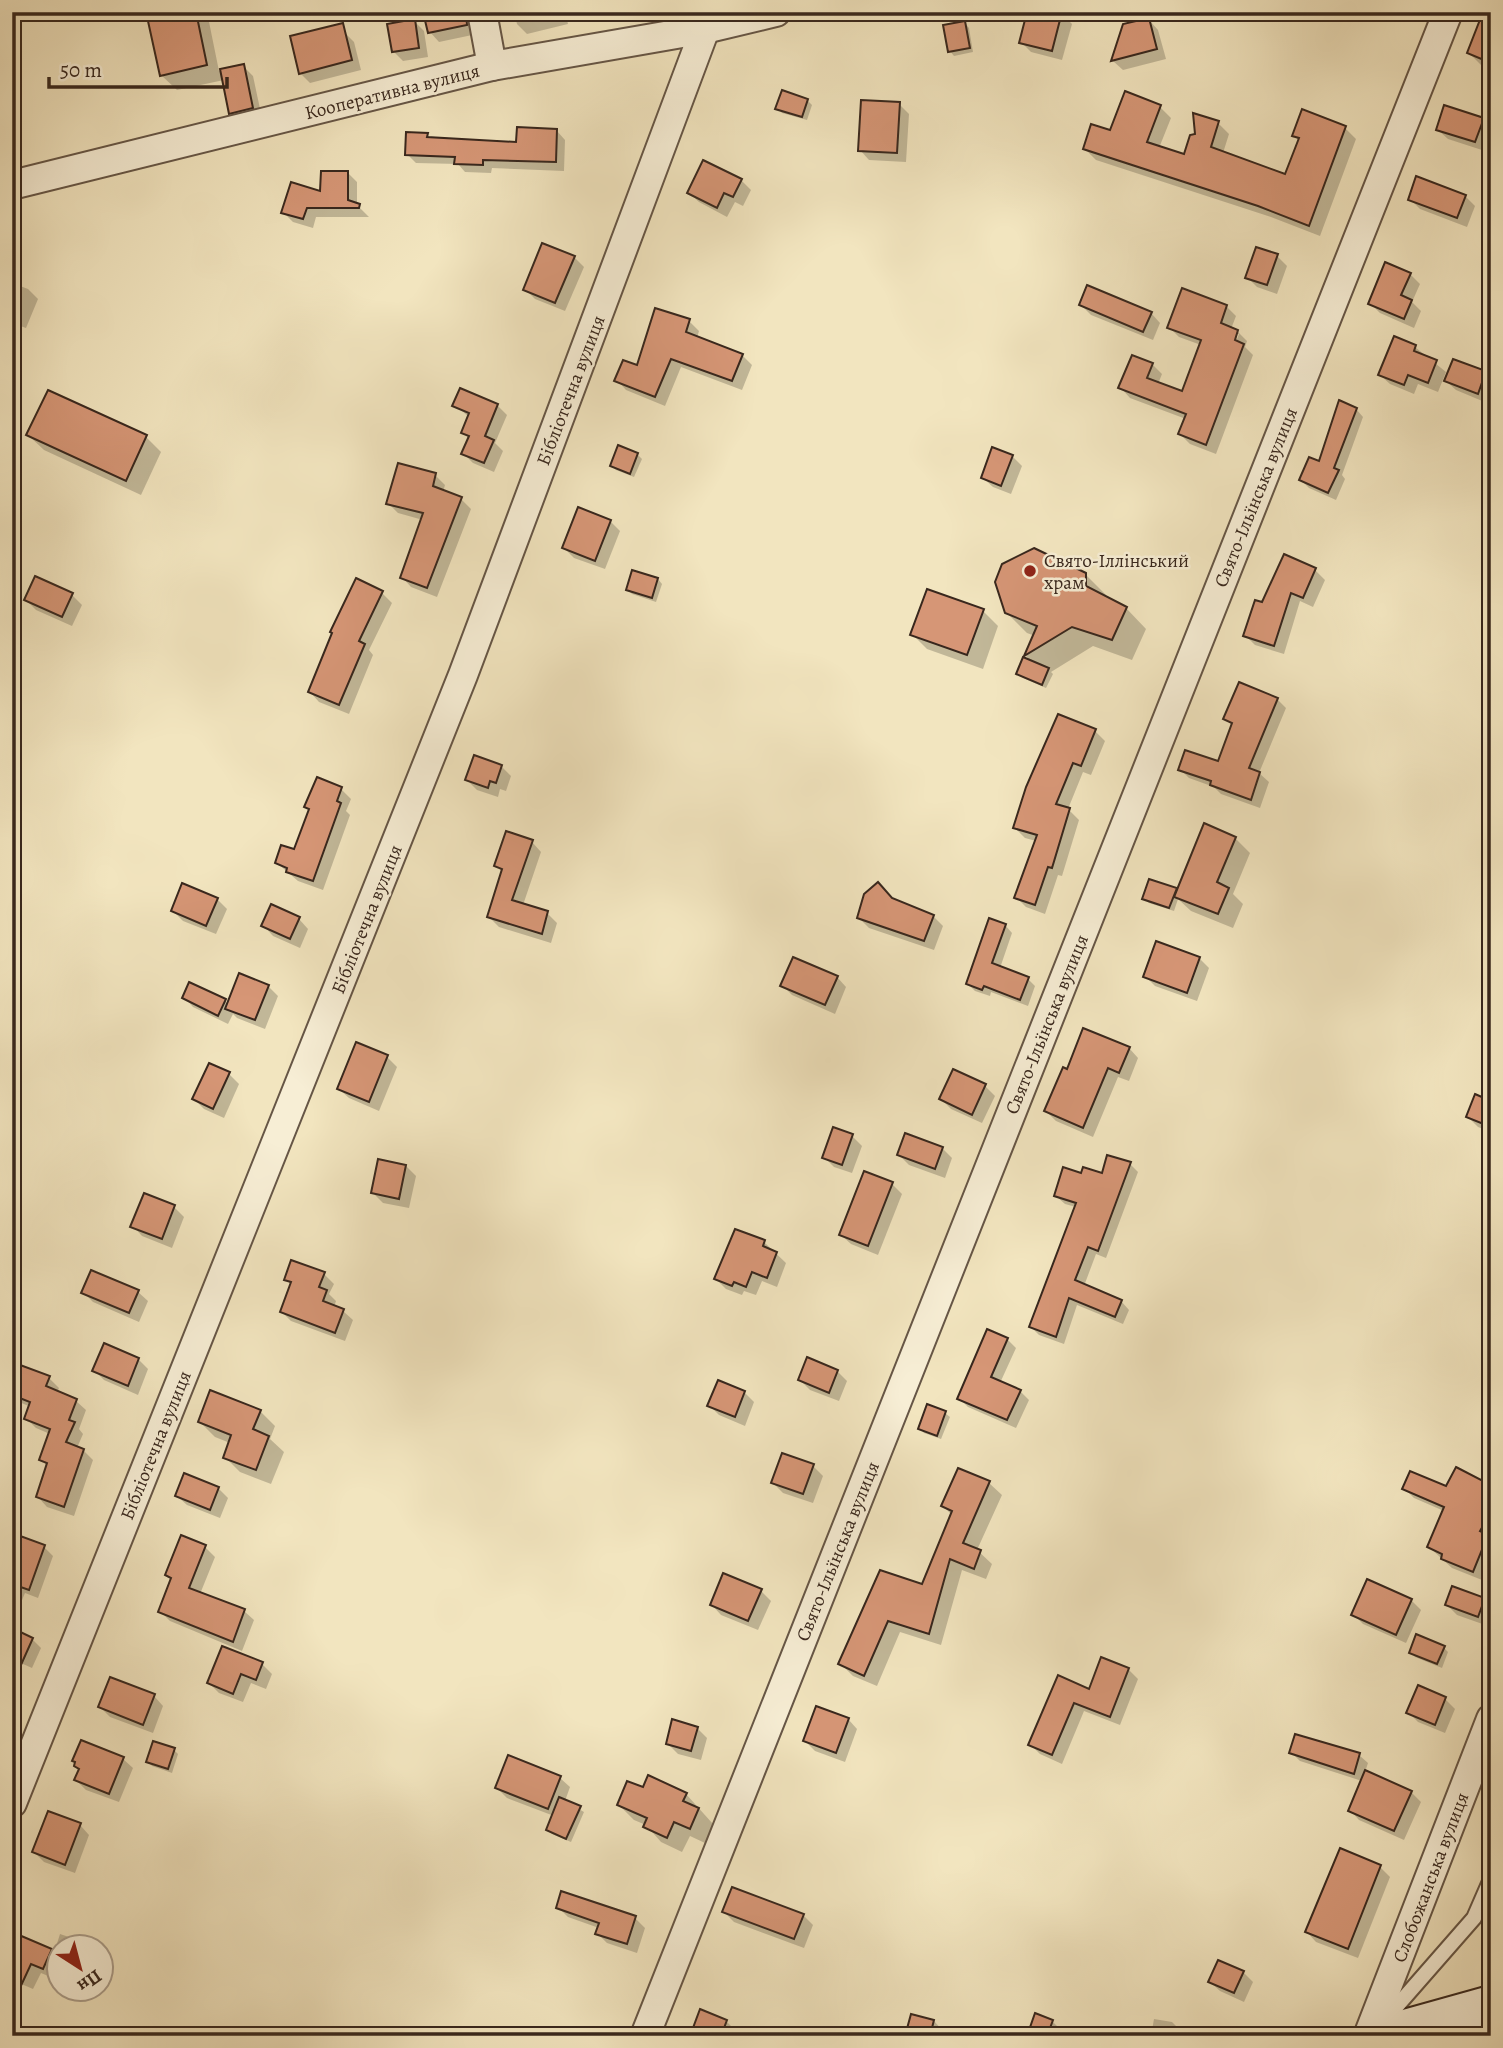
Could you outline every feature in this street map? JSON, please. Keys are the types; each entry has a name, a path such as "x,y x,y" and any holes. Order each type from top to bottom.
{"street":[{"path":"482,12 492,66"},
{"name":"Кооперативна вулиця","path":"12,185 492,66 705,29 776,12"},
{"name":"Свято-Ільїнська вулиця","path":"645,2036 1448,12"},
{"name":"Бібліотечна вулиця","path":"12,1803 463,675 705,29"},
{"name":"Слобожанська вулиця","path":"1369,2036 1491,1719"},
{"path":"1380,2036 1491,2005"}],"lane":[{"path":"1369,2036 1474,1918 1491,1879"}],"building":[{"path":"146,12 196,12 207,65 160,76"},
{"path":"423,12 466,12 467,25 428,33"},
{"path":"1027,12 1062,12 1052,51 1019,43"},
{"path":"1483,12 1491,12 1491,63 1467,53"},
{"path":"1149,18 1157,49 1111,61 1123,24"},
{"path":"415,19 419,48 392,52 387,24"},
{"path":"965,21 970,48 948,52 943,25"},
{"path":"343,23 352,60 299,74 290,36"},
{"path":"244,64 253,108 229,114 220,69"},
{"path":"782,90 808,99 802,117 775,109"},
{"path":"1125,91 1161,105 1147,142 1184,154 1190,135 1195,134 1193,113 1219,121 1211,147 1285,174 1299,138 1292,136 1302,109 1346,126 1309,226 1258,206 1083,149 1091,124 1110,130"},
{"path":"861,100 900,102 897,153 858,151"},
{"path":"1444,105 1484,118 1475,142 1436,130"},
{"path":"517,127 557,129 556,162 483,160 483,165 454,164 455,157 405,155 406,132 428,133 427,137 516,142"},
{"path":"703,160 742,179 733,197 724,193 717,208 687,193"},
{"path":"321,171 348,171 348,200 360,204 359,208 307,208 303,219 281,213 291,182 320,191"},
{"path":"1416,176 1466,195 1457,218 1408,200"},
{"path":"542,243 575,256 555,303 523,290"},
{"path":"1256,247 1278,254 1267,285 1245,278"},
{"path":"1385,262 1411,273 1401,295 1412,300 1404,319 1368,304"},
{"path":"1087,285 1152,312 1143,332 1079,305"},
{"path":"1182,288 1227,305 1221,323 1238,330 1235,340 1244,344 1206,445 1178,434 1186,414 1118,388 1132,355 1153,363 1147,378 1182,391 1201,340 1167,328"},
{"path":"655,308 690,319 686,332 743,354 732,381 671,359 655,397 614,381 623,360 637,365"},
{"path":"1394,336 1416,345 1414,351 1437,360 1428,383 1408,375 1404,385 1378,375"},
{"path":"1453,359 1486,371 1478,394 1444,381"},
{"path":"460,388 498,404 485,436 494,440 484,463 461,454 469,436 461,433 469,413 452,406"},
{"path":"48,390 147,435 126,481 26,435"},
{"path":"1339,400 1357,408 1334,468 1339,470 1328,493 1299,480 1309,457 1319,461"},
{"path":"618,445 638,453 630,474 610,466"},
{"path":"992,447 1013,455 1001,486 981,478"},
{"path":"398,463 436,473 433,486 462,497 427,588 400,578 423,513 386,504"},
{"path":"578,507 611,520 595,561 562,548"},
{"name":"Свято-Іллінський храм","path":"1034,548 1086,573 1086,586 1127,607 1112,640 1072,627 1024,656 1037,626 1005,613 995,582 1002,564"},
{"path":"1284,554 1316,568 1303,598 1291,593 1274,646 1243,636 1255,600 1262,602"},
{"path":"632,570 658,578 652,598 626,590"},
{"path":"35,576 73,593 62,617 24,600"},
{"path":"356,578 383,591 359,641 365,644 339,705 308,692 332,633 330,632"},
{"path":"927,589 984,609 967,655 910,635"},
{"path":"1023,657 1049,668 1042,685 1016,674"},
{"path":"1239,682 1278,698 1249,768 1260,772 1251,800 1210,785 1211,781 1178,770 1185,750 1218,761 1232,723 1223,719"},
{"path":"1058,714 1096,729 1081,766 1073,763 1056,804 1070,808 1052,868 1048,867 1035,905 1014,898 1037,835 1013,828 1026,787"},
{"path":"474,755 502,765 496,783 490,781 488,788 465,780"},
{"path":"317,777 342,787 337,801 341,803 313,881 286,872 287,868 275,863 281,845 294,849 309,809 304,807"},
{"path":"1204,823 1236,837 1217,882 1229,888 1218,914 1174,897"},
{"path":"506,831 533,840 512,900 548,911 542,934 487,917 502,869 494,866"},
{"path":"1149,879 1177,888 1169,908 1142,899"},
{"path":"878,882 892,898 934,915 924,941 857,918 864,894"},
{"path":"182,883 218,898 206,926 171,911"},
{"path":"271,904 300,917 290,939 261,926"},
{"path":"989,918 1006,924 992,963 1029,977 1020,1000 984,986 982,990 966,984"},
{"path":"1156,941 1200,957 1187,993 1143,977"},
{"path":"793,957 838,976 825,1005 780,986"},
{"path":"239,973 269,985 255,1020 225,1009"},
{"path":"189,982 226,999 218,1016 182,998"},
{"path":"1083,1028 1130,1047 1119,1073 1108,1068 1083,1128 1044,1111 1063,1067 1067,1069"},
{"path":"356,1042 388,1055 369,1102 337,1089"},
{"path":"209,1063 230,1072 213,1109 192,1099"},
{"path":"953,1069 986,1084 972,1115 939,1099"},
{"path":"1475,1094 1491,1101 1491,1127 1466,1117"},
{"path":"833,1127 853,1134 842,1165 822,1158"},
{"path":"905,1133 943,1147 935,1169 897,1155"},
{"path":"1107,1155 1131,1162 1098,1251 1088,1247 1075,1280 1122,1300 1115,1317 1069,1298 1056,1337 1029,1327 1076,1203 1054,1196 1063,1167 1081,1173 1083,1167 1102,1173"},
{"path":"378,1159 406,1165 399,1199 371,1193"},
{"path":"864,1171 893,1182 868,1246 839,1235"},
{"path":"144,1193 175,1205 162,1239 130,1227"},
{"path":"735,1229 765,1240 763,1246 777,1252 767,1278 752,1272 746,1287 734,1282 732,1286 714,1279"},
{"path":"291,1260 325,1272 319,1287 327,1290 323,1301 344,1309 335,1333 280,1312 291,1282 284,1280"},
{"path":"91,1270 139,1290 129,1313 81,1293"},
{"path":"987,1329 1008,1338 991,1377 1021,1390 1007,1420 957,1399"},
{"path":"104,1343 139,1358 128,1386 92,1371"},
{"path":"807,1357 838,1370 829,1393 798,1380"},
{"path":"12,1362 50,1376 46,1386 77,1399 69,1420 75,1422 66,1442 84,1449 64,1507 36,1497 47,1463 39,1460 50,1429 24,1419 30,1402 12,1395"},
{"path":"718,1380 745,1391 735,1417 707,1406"},
{"path":"210,1390 261,1410 253,1429 269,1436 256,1470 223,1458 231,1435 198,1422"},
{"path":"927,1404 946,1411 937,1436 918,1429"},
{"path":"782,1453 814,1464 803,1494 771,1483"},
{"path":"1456,1467 1491,1485 1491,1512 1480,1531 1488,1535 1473,1572 1441,1559 1442,1554 1427,1547 1444,1507 1402,1489 1410,1471 1446,1486"},
{"path":"958,1468 990,1481 963,1543 981,1550 974,1569 950,1559 929,1634 888,1621 864,1676 838,1664 880,1570 922,1584 952,1511 941,1506"},
{"path":"184,1473 219,1487 210,1510 175,1496"},
{"path":"12,1533 45,1545 29,1590 12,1584"},
{"path":"181,1535 206,1545 189,1588 245,1609 233,1642 158,1612 171,1578 165,1575"},
{"path":"723,1573 762,1589 748,1621 710,1605"},
{"path":"1367,1579 1412,1599 1396,1635 1351,1615"},
{"path":"1452,1586 1485,1598 1478,1617 1445,1605"},
{"path":"12,1628 33,1638 12,1685"},
{"path":"1416,1634 1445,1646 1437,1664 1409,1653"},
{"path":"222,1646 263,1662 256,1680 241,1674 233,1694 207,1683"},
{"path":"1101,1657 1129,1668 1110,1717 1074,1703 1052,1755 1028,1745 1058,1675 1089,1689"},
{"path":"110,1677 155,1694 143,1725 98,1707"},
{"path":"1418,1685 1446,1697 1435,1725 1406,1713"},
{"path":"816,1706 849,1718 836,1753 803,1741"},
{"path":"672,1719 698,1727 691,1751 666,1744"},
{"path":"1295,1734 1360,1753 1354,1774 1289,1753"},
{"path":"81,1740 124,1757 109,1794 74,1780 79,1769 72,1761"},
{"path":"153,1741 175,1748 168,1769 146,1762"},
{"path":"508,1755 561,1776 548,1809 495,1788"},
{"path":"1365,1770 1412,1791 1394,1831 1348,1811"},
{"path":"648,1775 687,1793 683,1801 699,1808 690,1829 674,1822 667,1838 643,1827 647,1818 617,1805 627,1781 643,1787"},
{"path":"559,1797 581,1806 566,1839 546,1830"},
{"path":"48,1811 81,1823 65,1865 32,1852"},
{"path":"1340,1848 1381,1865 1348,1949 1305,1932"},
{"path":"732,1887 804,1914 794,1939 722,1912"},
{"path":"561,1891 636,1916 627,1944 595,1934 599,1923 556,1908"},
{"path":"12,1932 46,1946 46,1962 43,1969 31,1964 12,2005"},
{"path":"1218,1960 1244,1971 1234,1993 1208,1982"},
{"path":"700,2009 727,2020 721,2036 690,2036"},
{"path":"1035,2013 1053,2020 1047,2036 1027,2036"},
{"path":"911,2014 934,2020 930,2036 905,2036"}],"place":[{"name":"Свято-Іллінський храм","path":"1030,571"}]}
